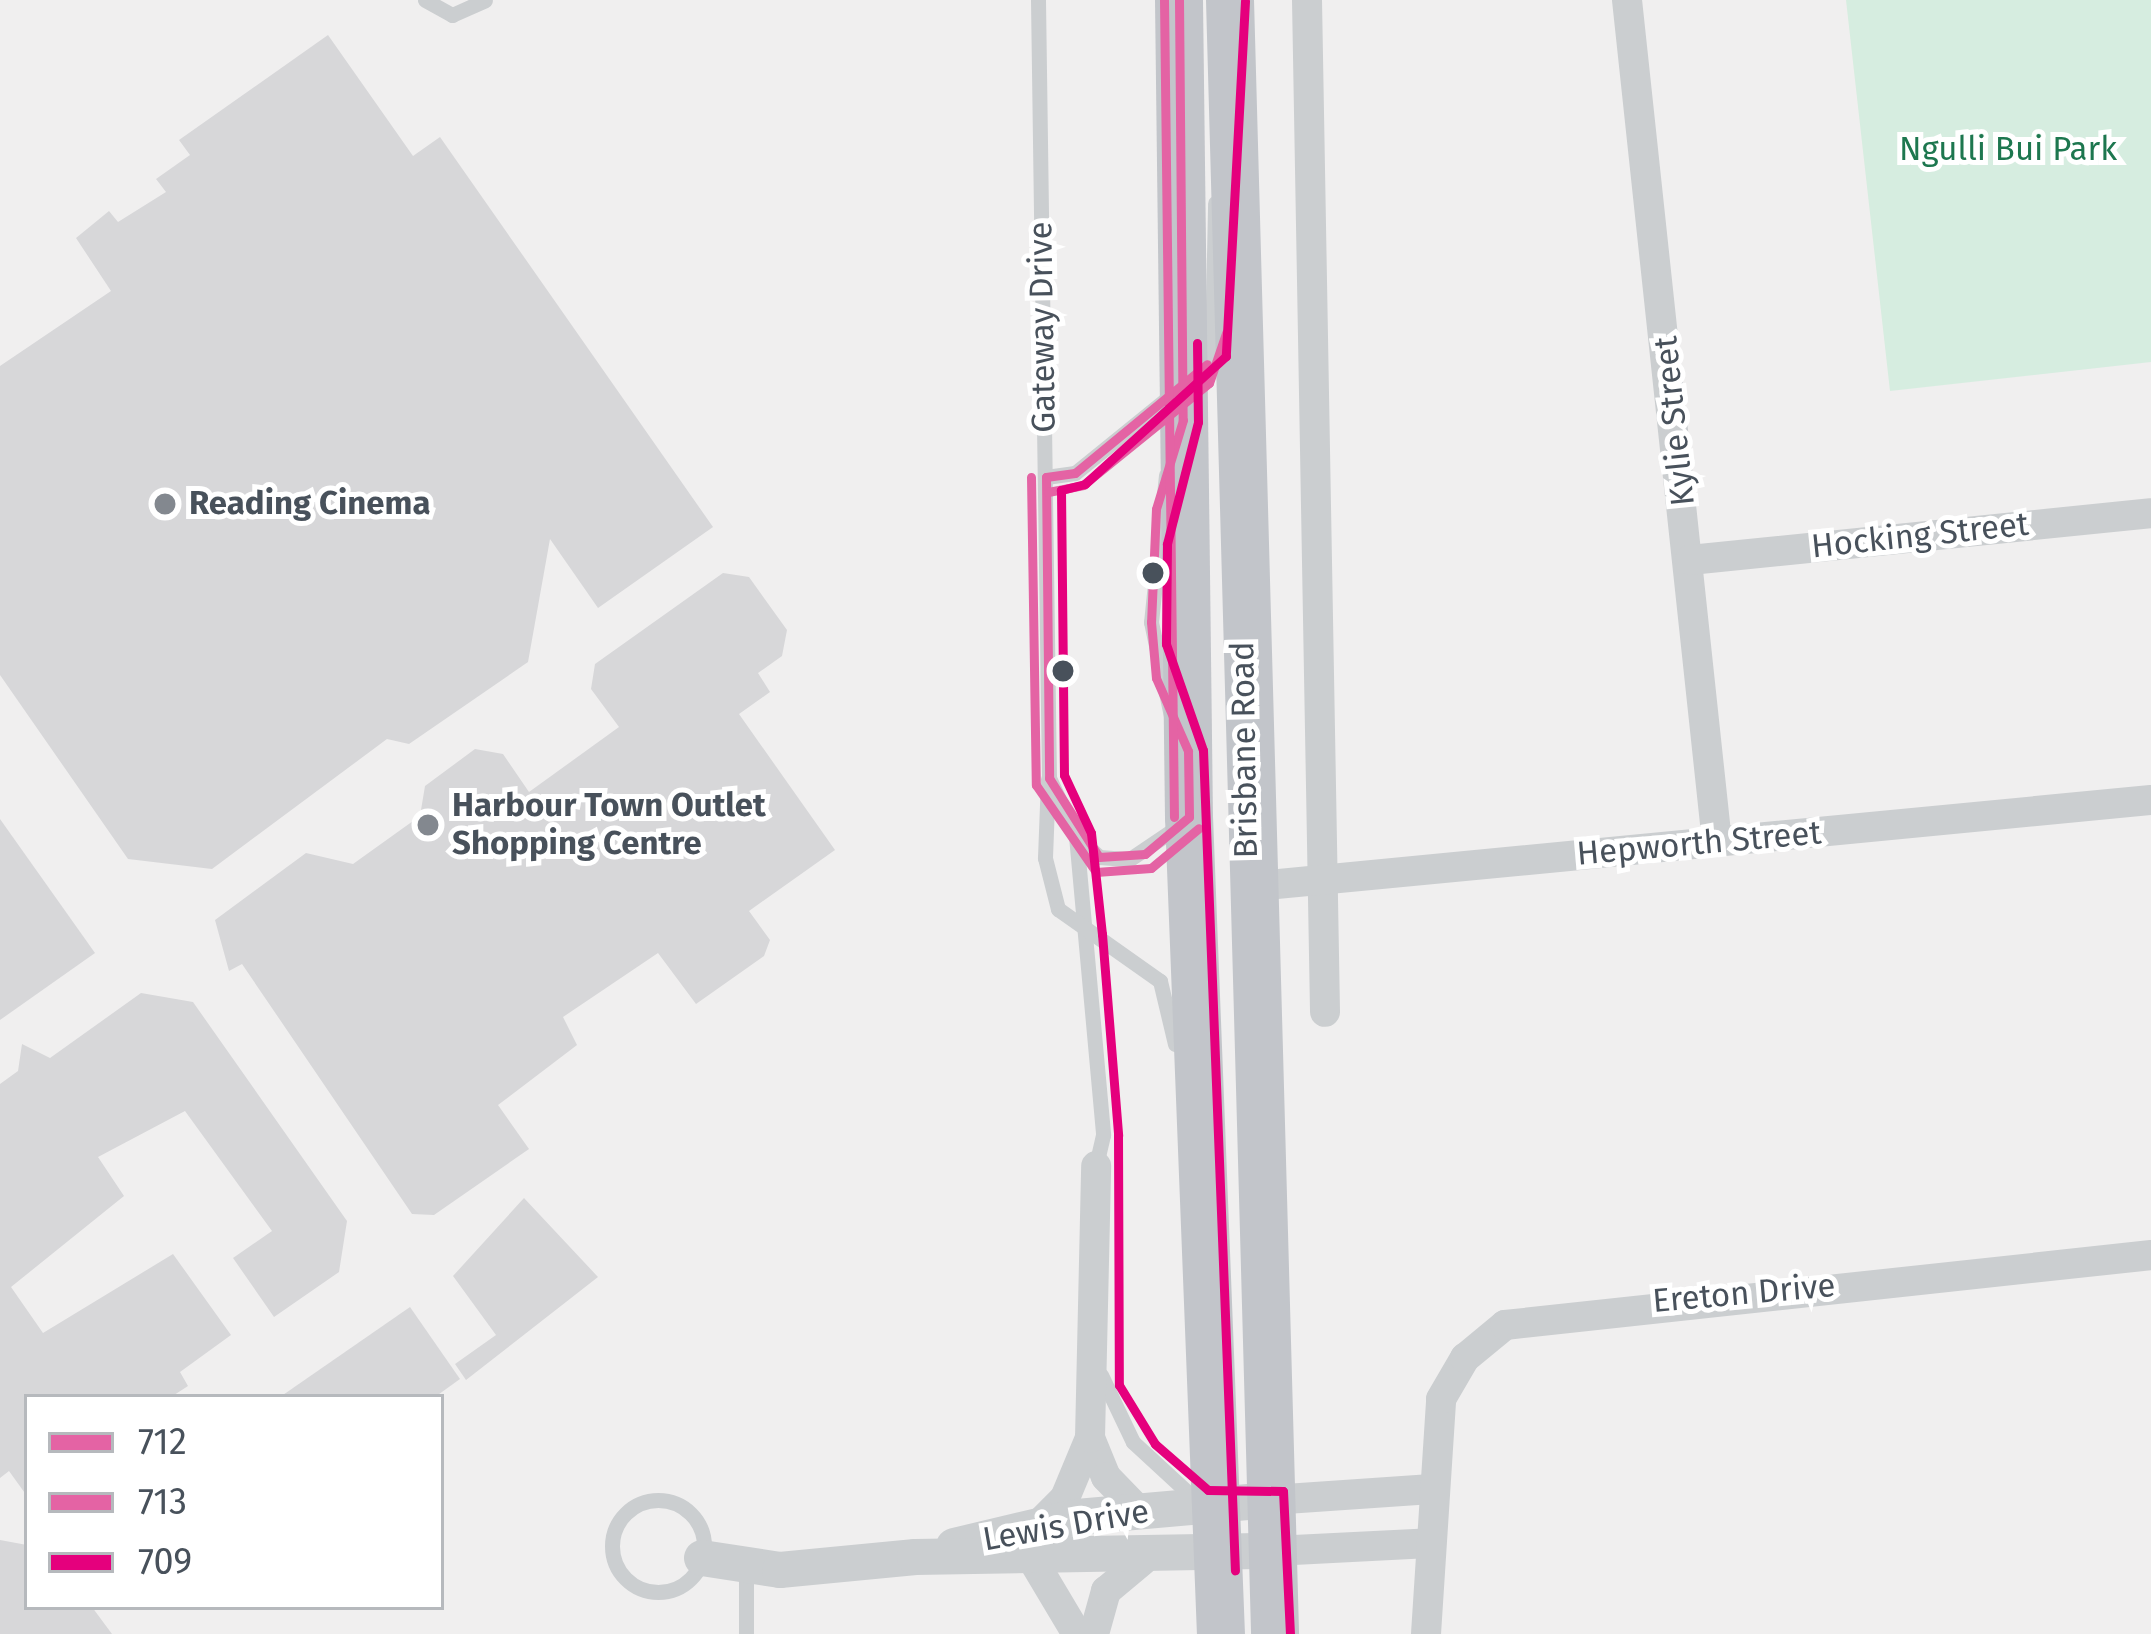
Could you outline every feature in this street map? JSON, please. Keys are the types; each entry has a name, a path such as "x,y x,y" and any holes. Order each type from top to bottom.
{"highway":[{"name":"Brisbane Road","path":"1179,0 1189,817 1210,1505 1219,1556 1221,1634"},
{"name":"Brisbane Road","path":"1230,0 1247,887 1275,1634"}],"street":[{"path":"1307,0 1324,1012"},
{"name":"Kylie Street","path":"1627,0 1717,842"},
{"name":"Hocking Street","path":"1690,560 2151,513"},
{"name":"Hepworth Street","path":"1247,887 2151,800"},
{"name":"Gateway Drive","path":"1039,1524 1065,1498 1090,1438 1097,1355 1096,1166"},
{"name":"Ereton Drive","path":"1433,1477 1450,1376 1482,1340 1524,1318 2151,1256"},
{"path":"1090,1438 1106,1477 1138,1510"},
{"path":"1271,1500 1433,1477 1426,1634"},
{"name":"Lewis Drive","path":"915,1556 1039,1524 1138,1510 1271,1500"},
{"path":"1274,1551 1430,1544"},
{"name":"Lewis Drive","path":"702,1558 746,1564 915,1556 1034,1562 1274,1551"},
{"path":"1094,1634 1106,1591 1143,1560"},
{"path":"1034,1562 1078,1634"}],"lane":[{"path":"425,0 452,15 485,0"},
{"name":"Gateway Drive","path":"1038,0 1048,778 1076,836 1087,935 1096,1166"},
{"path":"1046,476 1075,473 1097,444 1183,402 1212,351 1212,223 1232,124"},
{"path":"1048,778 1046,880 1087,935 1160,981 1175,1067"},
{"path":"1076,836 1099,856 1130,859 1189,817"},
{"path":"1179,1172 1204,1271"},
{"path":"1097,1355 1133,1442 1210,1505"},
{"path":"664,1500 696,1520 702,1558 678,1587 652,1592 622,1574 614,1532 632,1508 664,1500"},
{"path":"746,1564 746,1634"}],"green space":[{"name":"Ngulli Bui Park","path":"1846,0 2151,0 2151,362 1890,391"}],"building":[{"path":"328,35 413,156 440,137 713,527 598,608 550,539 528,662 409,744 387,739 212,869 128,859 0,675 0,366 111,291 76,238 109,211 118,222 166,192 156,179 190,155 179,140"},
{"path":"723,573 749,577 787,630 782,656 758,673 770,692 739,714 835,850 749,911 770,940 764,956 696,1004 658,953 563,1017 577,1045 498,1105 529,1149 434,1215 412,1214 242,964 229,971 215,920 306,853 353,864 420,816 425,786 475,749 503,754 529,792 619,727 591,689 595,664"},
{"path":"0,819 95,953 0,1020"},
{"path":"141,993 193,1002 347,1221 339,1272 274,1317 233,1258 272,1231 185,1111 98,1157 124,1196 11,1287 43,1333 173,1254 231,1335 180,1372 188,1386 176,1394 24,1394 24,1492 9,1471 0,1478 0,1084 18,1071 22,1044 50,1058"},
{"path":"524,1198 598,1277 466,1380 455,1364 496,1335 453,1276"},
{"path":"410,1307 460,1379 439,1394 284,1394"},
{"path":"0,1540 24,1544 24,1610 94,1610 112,1634 0,1634"}],"transit line":[{"name":"713","path":"1164,0 1174,817"},
{"name":"712","path":"1179,0 1183,420 1156,509 1151,622 1156,678 1188,751 1189,817"},
{"name":"709","path":"1245,1 1226,356 1085,484 1061,490 1064,775 1091,833 1102,934 1118,1135 1119,1385 1155,1444 1208,1490 1283,1491 1290,1634"},
{"name":"713","path":"1048,492 1083,485 1209,383 1226,333"},
{"name":"709","path":"1197,343 1198,422 1167,544 1166,644 1203,750 1235,1570"},
{"name":"712","path":"1046,477 1075,473 1207,364"},
{"name":"713","path":"1031,477 1036,785 1096,872 1151,868 1199,828"},
{"name":"712","path":"1046,477 1049,778 1099,857 1145,854 1189,817"}],"place":[{"name":"Reading Cinema","path":"165,504"},
{"name":"Harbour Town Outlet Shopping Centre","path":"428,825"}]}
